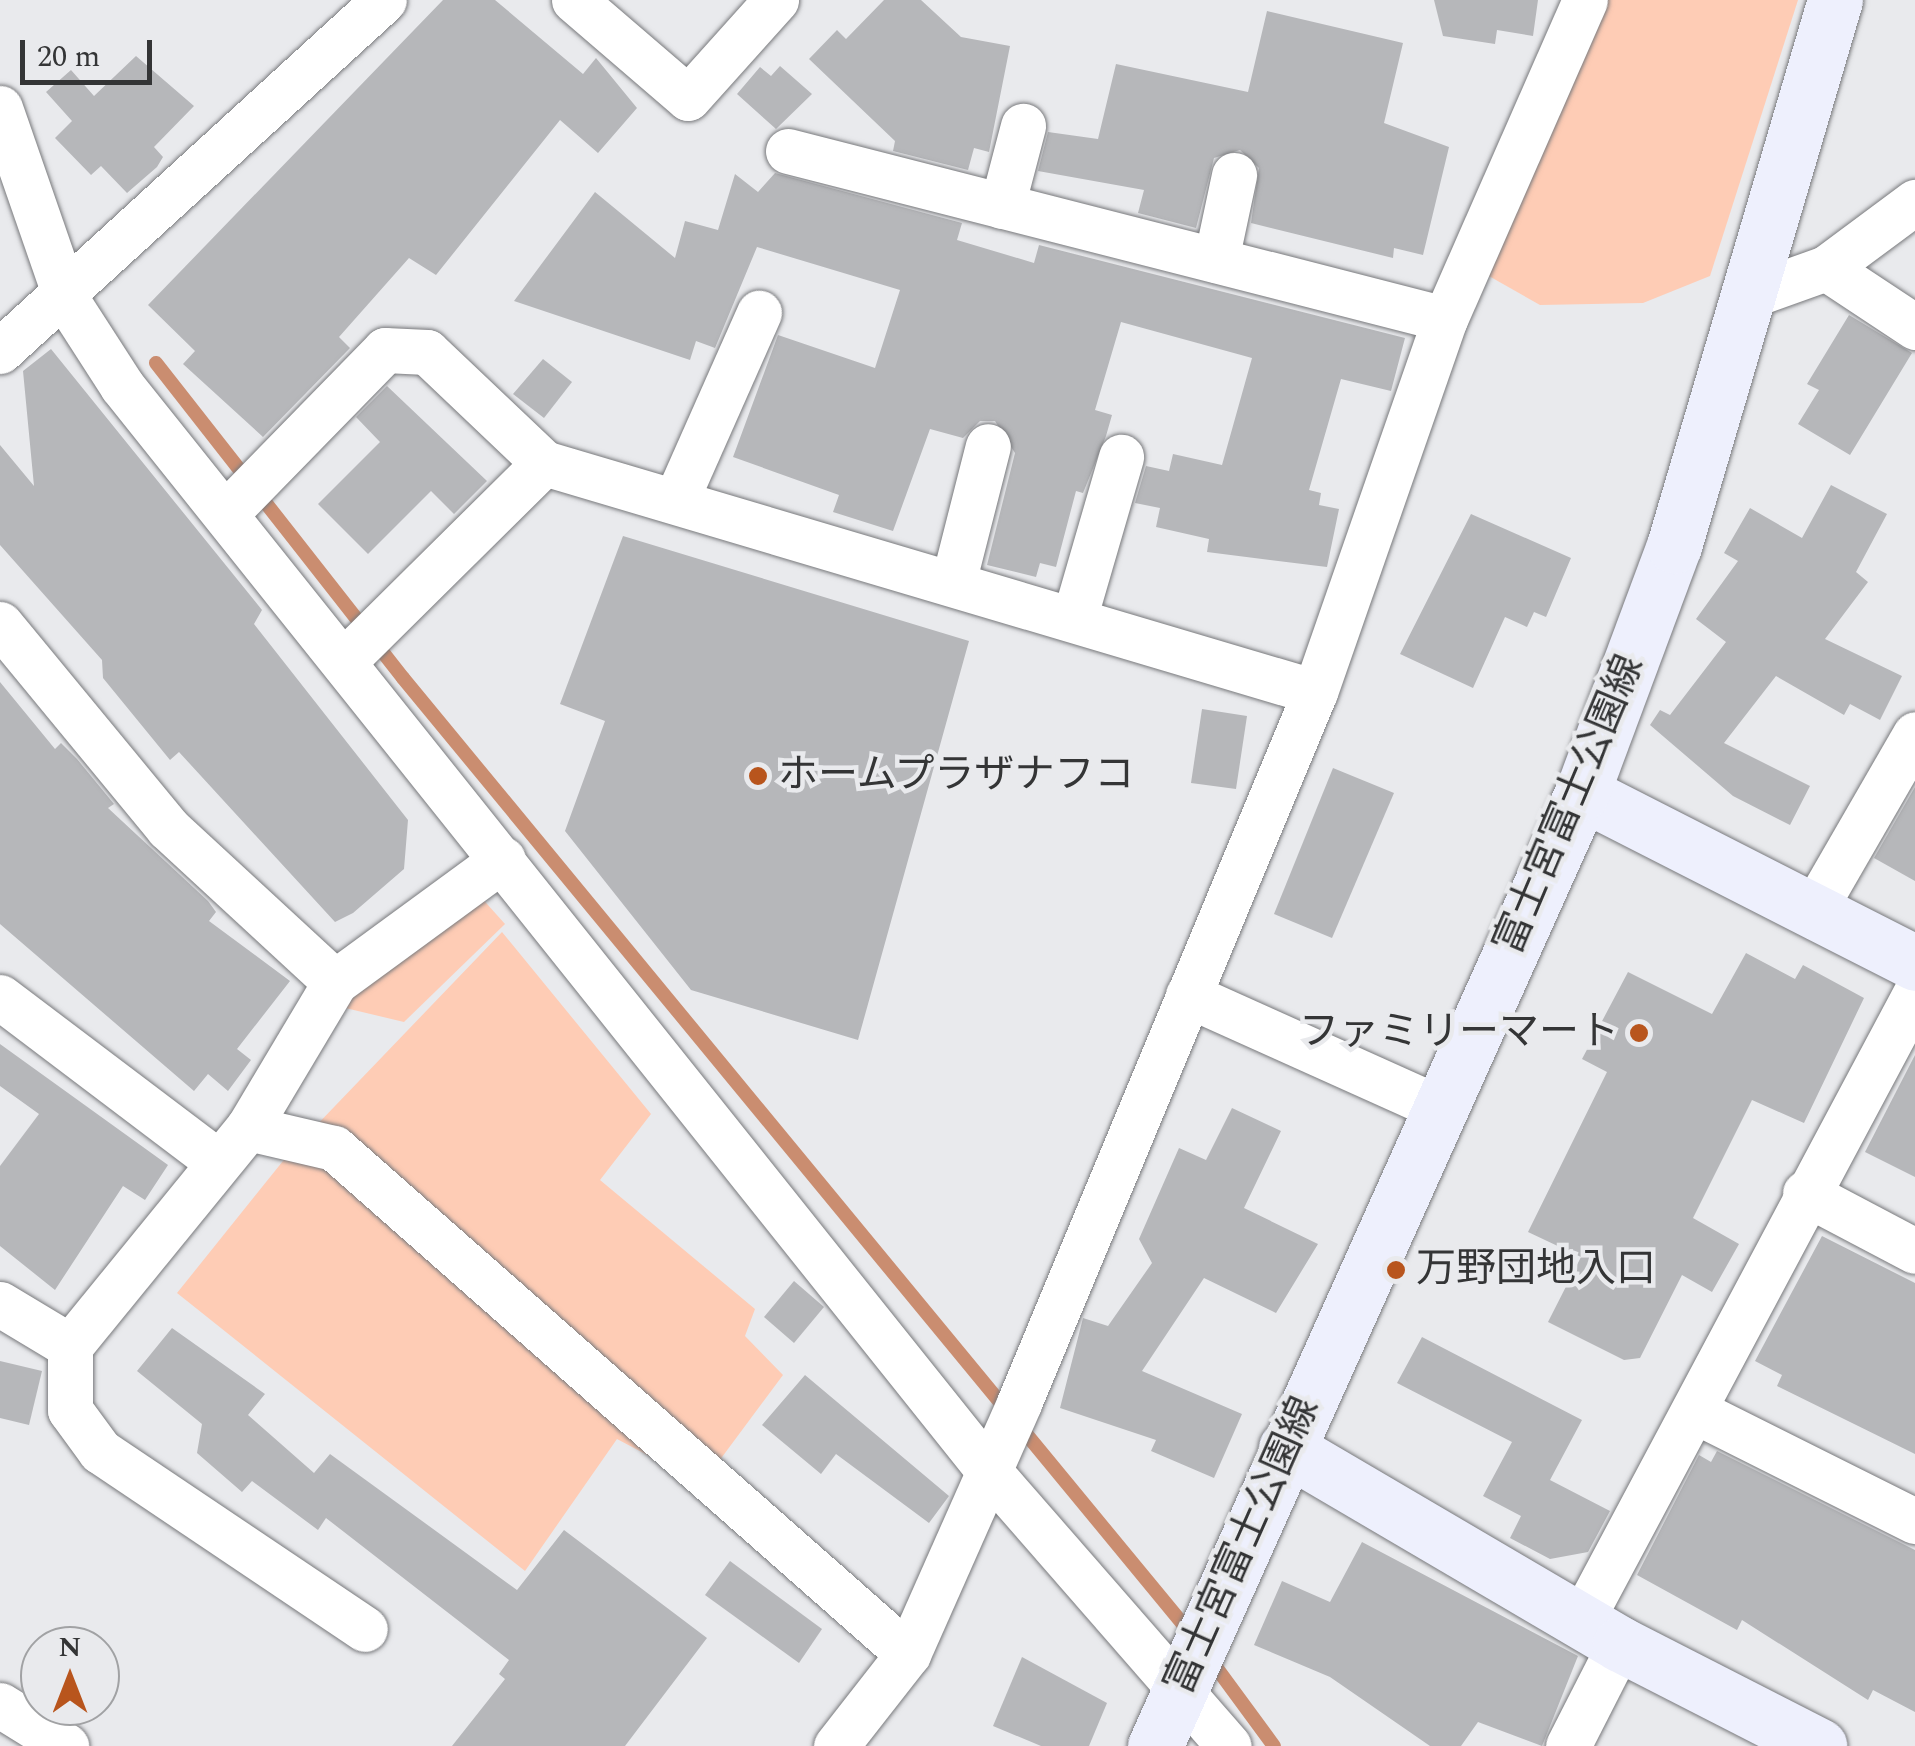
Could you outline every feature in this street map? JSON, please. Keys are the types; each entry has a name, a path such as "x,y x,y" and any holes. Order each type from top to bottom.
{"main road":[{"name":"富士宮富士公園線","path":"1155,1746 1582,793 1674,546 1835,0"},
{"path":"1582,793 1915,964"},
{"path":"1286,1448 1601,1632 1818,1746"}],"street":[{"path":"0,351 66,299 384,0"},
{"path":"574,0 688,98 776,0"},
{"path":"836,1746 908,1654 1019,1403 1315,692 1445,318 1585,0"},
{"path":"0,108 66,299 122,386 246,495 360,646 504,859 988,1470 1182,1686 1229,1746"},
{"path":"1002,206 1024,126"},
{"path":"788,151 1445,318"},
{"path":"1216,260 1234,175"},
{"path":"1748,296 1826,268 1915,202"},
{"path":"1826,268 1915,327"},
{"path":"676,500 759,313"},
{"path":"246,495 385,350 427,352 544,463 1315,692"},
{"path":"952,583 988,446"},
{"path":"1074,619 1121,457"},
{"path":"360,646 544,463"},
{"path":"0,624 168,828 335,982"},
{"path":"1813,911 1915,734"},
{"path":"365,1629 100,1451 70,1410 70,1346 248,1128 335,982 504,859"},
{"path":"1568,1746 1601,1632 1695,1411 1805,1193 1915,994"},
{"path":"1188,996 1439,1108"},
{"path":"0,997 218,1162"},
{"path":"248,1128 334,1148 908,1654"},
{"path":"1805,1193 1915,1251"},
{"path":"0,1304 70,1346"},
{"path":"1695,1411 1915,1522"},
{"path":"0,1705 66,1746"}],"shaded area":[{"path":"1604,0 1798,0 1710,276 1643,303 1540,305 1480,271"},
{"path":"470,885 505,924 404,1022 337,1006"},
{"path":"502,932 651,1114 600,1180 755,1309 745,1336 783,1375 702,1484 617,1439 525,1571 177,1293 287,1156"}],"building":[{"path":"443,0 495,0 583,74 596,58 637,108 598,153 560,120 436,275 409,258 339,337 350,348 263,437 183,364 195,351 148,305"},
{"path":"884,0 921,0 961,37 1010,46 989,152 974,148 968,170 893,151 895,141 809,59 837,30 846,39"},
{"path":"1434,0 1538,0 1533,36 1497,30 1495,44 1443,36"},
{"path":"1267,11 1403,43 1384,123 1449,147 1423,255 1394,248 1393,258 1251,223 1259,168 1240,150 1214,158 1196,228 1138,213 1144,190 1038,171 1048,132 1098,139 1116,64 1248,92"},
{"path":"136,56 194,106 154,147 163,157 157,167 127,193 101,166 91,175 55,138 72,121 46,92 71,70 94,96"},
{"path":"780,66 812,94 776,129 737,94 760,67 771,76"},
{"path":"775,173 962,223 957,240 1034,263 1039,245 1405,338 1391,391 1341,379 1309,490 1321,493 1319,505 1339,509 1327,567 1207,552 1209,539 1156,527 1160,508 1135,503 1146,466 1169,471 1173,454 1222,465 1252,358 1121,322 1095,410 1112,415 1106,436 1083,493 1076,491 1056,567 1040,563 1036,577 987,565 1015,453 995,421 980,421 963,438 930,429 893,531 833,512 839,495 733,457 778,335 875,368 900,290 757,247 715,348 696,341 690,360 514,301 595,192 675,258 685,221 718,230 735,174 758,192"},
{"path":"1849,315 1912,353 1850,455 1798,424 1819,390 1807,384"},
{"path":"51,349 262,610 254,624 408,820 404,869 353,913 335,922 179,752 170,760 103,678 102,660 0,545 0,445 34,486 23,371"},
{"path":"543,359 572,382 544,418 513,394"},
{"path":"387,386 487,481 454,514 431,491 368,554 318,504 380,442 356,417"},
{"path":"1831,485 1887,514 1856,572 1868,582 1825,639 1902,676 1880,720 1850,704 1844,715 1776,676 1724,743 1810,786 1790,825 1733,796 1650,725 1660,710 1670,715 1726,642 1696,619 1738,561 1724,553 1750,508 1802,538"},
{"path":"1471,514 1571,558 1546,617 1534,612 1527,627 1505,617 1473,688 1400,654"},
{"name":"ホームプラザナフコ","path":"623,536 969,641 858,1040 691,990 565,831 605,721 560,704"},
{"path":"0,682 55,749 61,743 77,759 114,804 108,808 208,901 216,912 209,921 290,981 237,1049 251,1060 228,1091 208,1074 194,1091 0,924"},
{"path":"1202,709 1247,716 1236,789 1191,783"},
{"path":"1333,768 1394,793 1332,938 1274,914"},
{"path":"1915,787 1915,881 1874,858"},
{"path":"1746,953 1795,979 1803,965 1864,998 1804,1123 1752,1100 1693,1218 1739,1244 1712,1292 1682,1275 1640,1358 1624,1360 1548,1322 1581,1257 1528,1232 1607,1072 1582,1059 1628,972 1712,1014"},
{"path":"0,1044 168,1165 145,1200 123,1186 55,1290 0,1246 0,1166 39,1114 0,1086"},
{"path":"1915,1055 1915,1177 1865,1152"},
{"path":"1232,1108 1281,1131 1244,1208 1318,1244 1276,1313 1204,1278 1142,1371 1242,1414 1214,1478 1151,1451 1156,1440 1060,1408 1083,1318 1108,1326 1152,1263 1139,1239 1179,1148 1206,1160"},
{"path":"1822,1236 1915,1283 1915,1454 1777,1386 1782,1375 1755,1361"},
{"path":"794,1281 824,1307 794,1343 764,1317"},
{"path":"172,1328 265,1394 248,1415 314,1473 330,1454 517,1590 564,1530 707,1638 625,1746 452,1746 505,1679 499,1674 509,1660 326,1518 318,1530 252,1481 242,1492 197,1453 202,1424 137,1371"},
{"path":"1422,1337 1582,1420 1550,1480 1610,1511 1588,1552 1550,1559 1510,1538 1521,1516 1483,1496 1512,1442 1397,1383"},
{"path":"0,1361 42,1371 29,1425 0,1418"},
{"path":"805,1375 949,1496 929,1523 836,1454 821,1474 762,1425"},
{"path":"1717,1451 1915,1550 1915,1712 1873,1690 1868,1700 1742,1620 1737,1630 1637,1575 1699,1455 1711,1462"},
{"path":"1362,1542 1578,1656 1542,1746 1478,1722 1461,1746 1430,1746 1330,1677 1254,1645 1282,1581 1330,1602"},
{"path":"730,1561 822,1629 799,1663 705,1595"},
{"path":"1022,1657 1107,1703 1089,1746 1041,1746 993,1726"}],"waterway":[{"path":"156,363 403,678 1191,1634"},
{"path":"1210,1659 1274,1746"}],"place":[{"name":"ホームプラザナフコ","path":"758,776"},
{"name":"ファミリーマート","path":"1639,1033"},
{"name":"万野団地入口","path":"1396,1270"}]}
